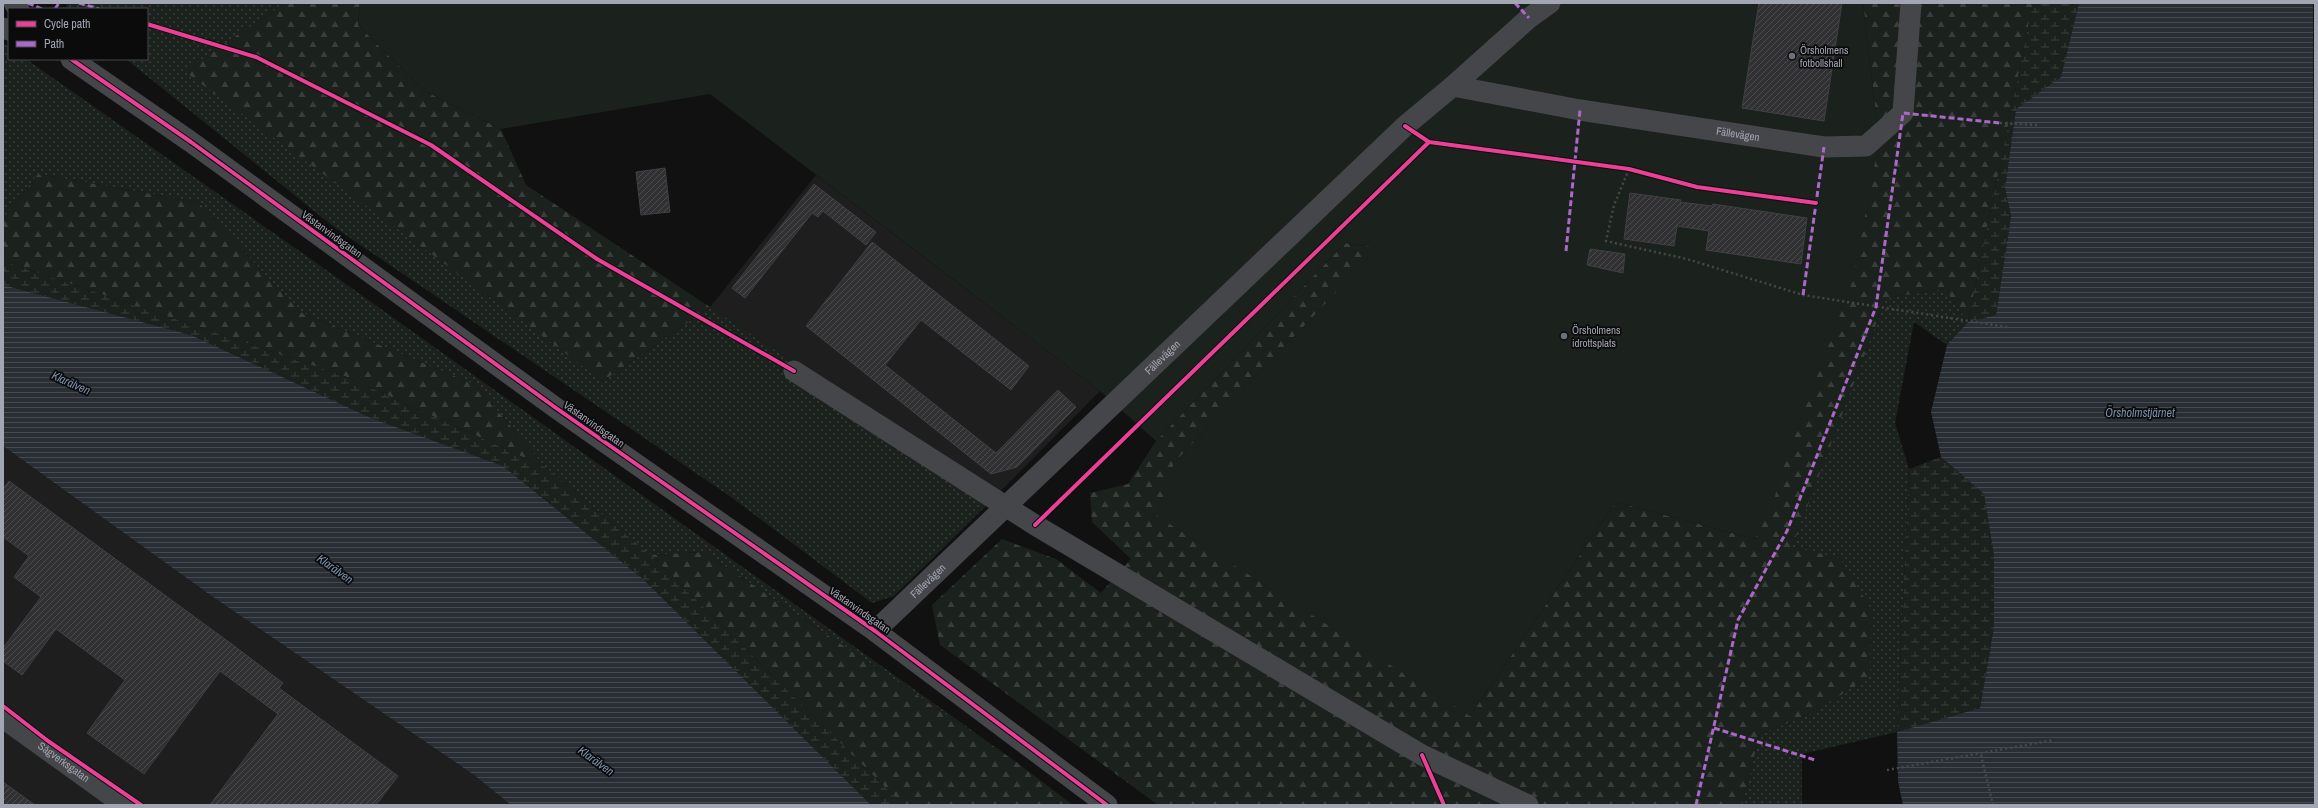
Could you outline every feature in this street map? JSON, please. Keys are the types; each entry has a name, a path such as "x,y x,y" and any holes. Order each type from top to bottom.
{"street":[{"name":"Fällevägen","path":"874,631 1405,126 1530,18 1550,3"},
{"name":"Fällevägen","path":"1453,86 1580,110 1824,147 1866,146 1903,113 1911,3"},
{"name":"Västanvindsgatan","path":"72,60 197,147 556,408 874,631 1106,805"},
{"path":"794,370 1035,525 1422,755 1528,805"},
{"name":"Sågverksgatan","path":"3,718 124,805"}],"path":[{"path":"2000,123 2038,125"},
{"path":"1628,169 1614,205 1606,241 1687,259 1803,296 2007,327"},
{"path":"1887,770 1981,755 2054,740"},
{"path":"1981,755 1993,805"}],"shaded area":[{"path":"816,175 1100,391 996,496 710,307"},
{"path":"3,446 213,597 474,775 511,805 3,805"}],"green space":[{"path":"66,3 282,3 282,5 185,71 603,381 710,307 996,496 894,596 872,603 731,497 334,227 127,60 148,60 148,8 67,8"},
{"path":"282,3 360,3 358,25 423,90 501,129 526,185 710,307 603,381 184,71 282,5"},
{"name":"Örsholmens idrottsplats","path":"360,3 1528,3 1531,5 1533,3 1863,3 1879,141 1853,280 1778,480 1771,520 1763,519 1755,539 1616,502 1470,716 1157,516 1174,463 1378,248 1345,243 1156,441 1100,391 710,94 501,129 423,90 358,25"},
{"path":"1863,3 2033,3 1968,322 1945,289 1886,298 1792,547 1840,558 1871,609 1870,676 1813,713 1760,734 1742,805 1158,805 940,645 932,605 1002,539 1056,559 1101,593 1131,559 1092,522 1090,493 1128,484 1156,441 1345,243 1379,248 1174,463 1470,716 1616,502 1755,539 1879,141"},
{"path":"2033,3 2079,3 2061,77 2016,109 2005,188 2011,216 1996,315 1968,322"},
{"path":"3,43 8,46 8,60 27,60 315,262 1012,759 704,552 651,555 545,467 476,385 300,312 198,202 38,174 3,219"},
{"path":"38,174 198,202 300,312 476,385 545,467 347,377 3,261 3,219"},
{"path":"3,261 347,377 545,467 651,555 903,805 871,805 644,580 503,466 371,418 191,335 3,285"},
{"path":"1945,289 1968,322 1947,345 1914,322 1895,423 1909,469 1897,732 1802,754 1802,805 1742,805 1760,734 1813,713 1791,547 1886,298"},
{"path":"1941,457 1984,494 1994,556 1994,627 1980,708 1897,732 1909,469"},
{"path":"704,552 1012,759 1073,805 903,805 651,555"}],"water":[{"name":"Örsholmstjärnet","path":"2079,3 2313,3 2315,805 1903,805 1898,781 1897,732 1980,708 1994,627 1994,556 1984,494 1941,457 1931,412 1947,345 1968,322 1996,315 2011,216 2005,188 2016,109 2061,77"},
{"name":"Klarälven","path":"3,285 191,335 371,418 503,466 644,580 871,805 511,805 474,775 213,597 3,446"}],"building":[{"name":"Örsholmens fotbollshall","path":"1759,3 1842,3 1824,121 1742,108"},
{"path":"665,168 670,212 641,215 636,172"},
{"path":"814,184 876,232 866,245 823,211 818,217 812,213 745,298 732,288"},
{"path":"1630,193 1681,200 1680,202 1712,206 1713,204 1807,218 1801,264 1706,250 1709,231 1677,226 1674,246 1624,239"},
{"path":"872,242 1029,366 1011,390 921,320 885,365 996,453 1058,390 1076,407 1017,467 991,474 806,326"},
{"path":"1590,249 1625,254 1623,273 1587,265"},
{"path":"9,481 237,648 283,683 279,688 398,776 376,805 210,805 278,714 220,671 144,774 87,733 125,680 56,629 22,675 3,661 3,648 41,597 14,577 29,556 3,537 3,489"},
{"path":"3,782 35,805 3,805"}],"marked path":[{"path":"28,3 40,8"},
{"path":"56,8 59,3"},
{"path":"79,3 96,8"},
{"path":"1515,3 1529,18"},
{"path":"1566,251 1580,110"},
{"path":"1696,805 1738,620 1787,531 1876,307 1903,113 2000,123"},
{"path":"1803,295 1824,147"},
{"path":"1714,728 1815,760"}],"cycle path":[{"path":"148,24 256,57 431,145 597,259 794,371"},
{"path":"72,60 191,142 556,408 875,631 1107,805"},
{"path":"1405,126 1429,142 1629,169 1697,187 1816,203"},
{"path":"1035,525 1429,142"},
{"path":"3,706 48,741 141,805"},
{"path":"1422,755 1444,805"}],"place":[{"name":"Örsholmens fotbollshall","path":"1792,56"},
{"name":"Örsholmens idrottsplats","path":"1564,336"}]}
